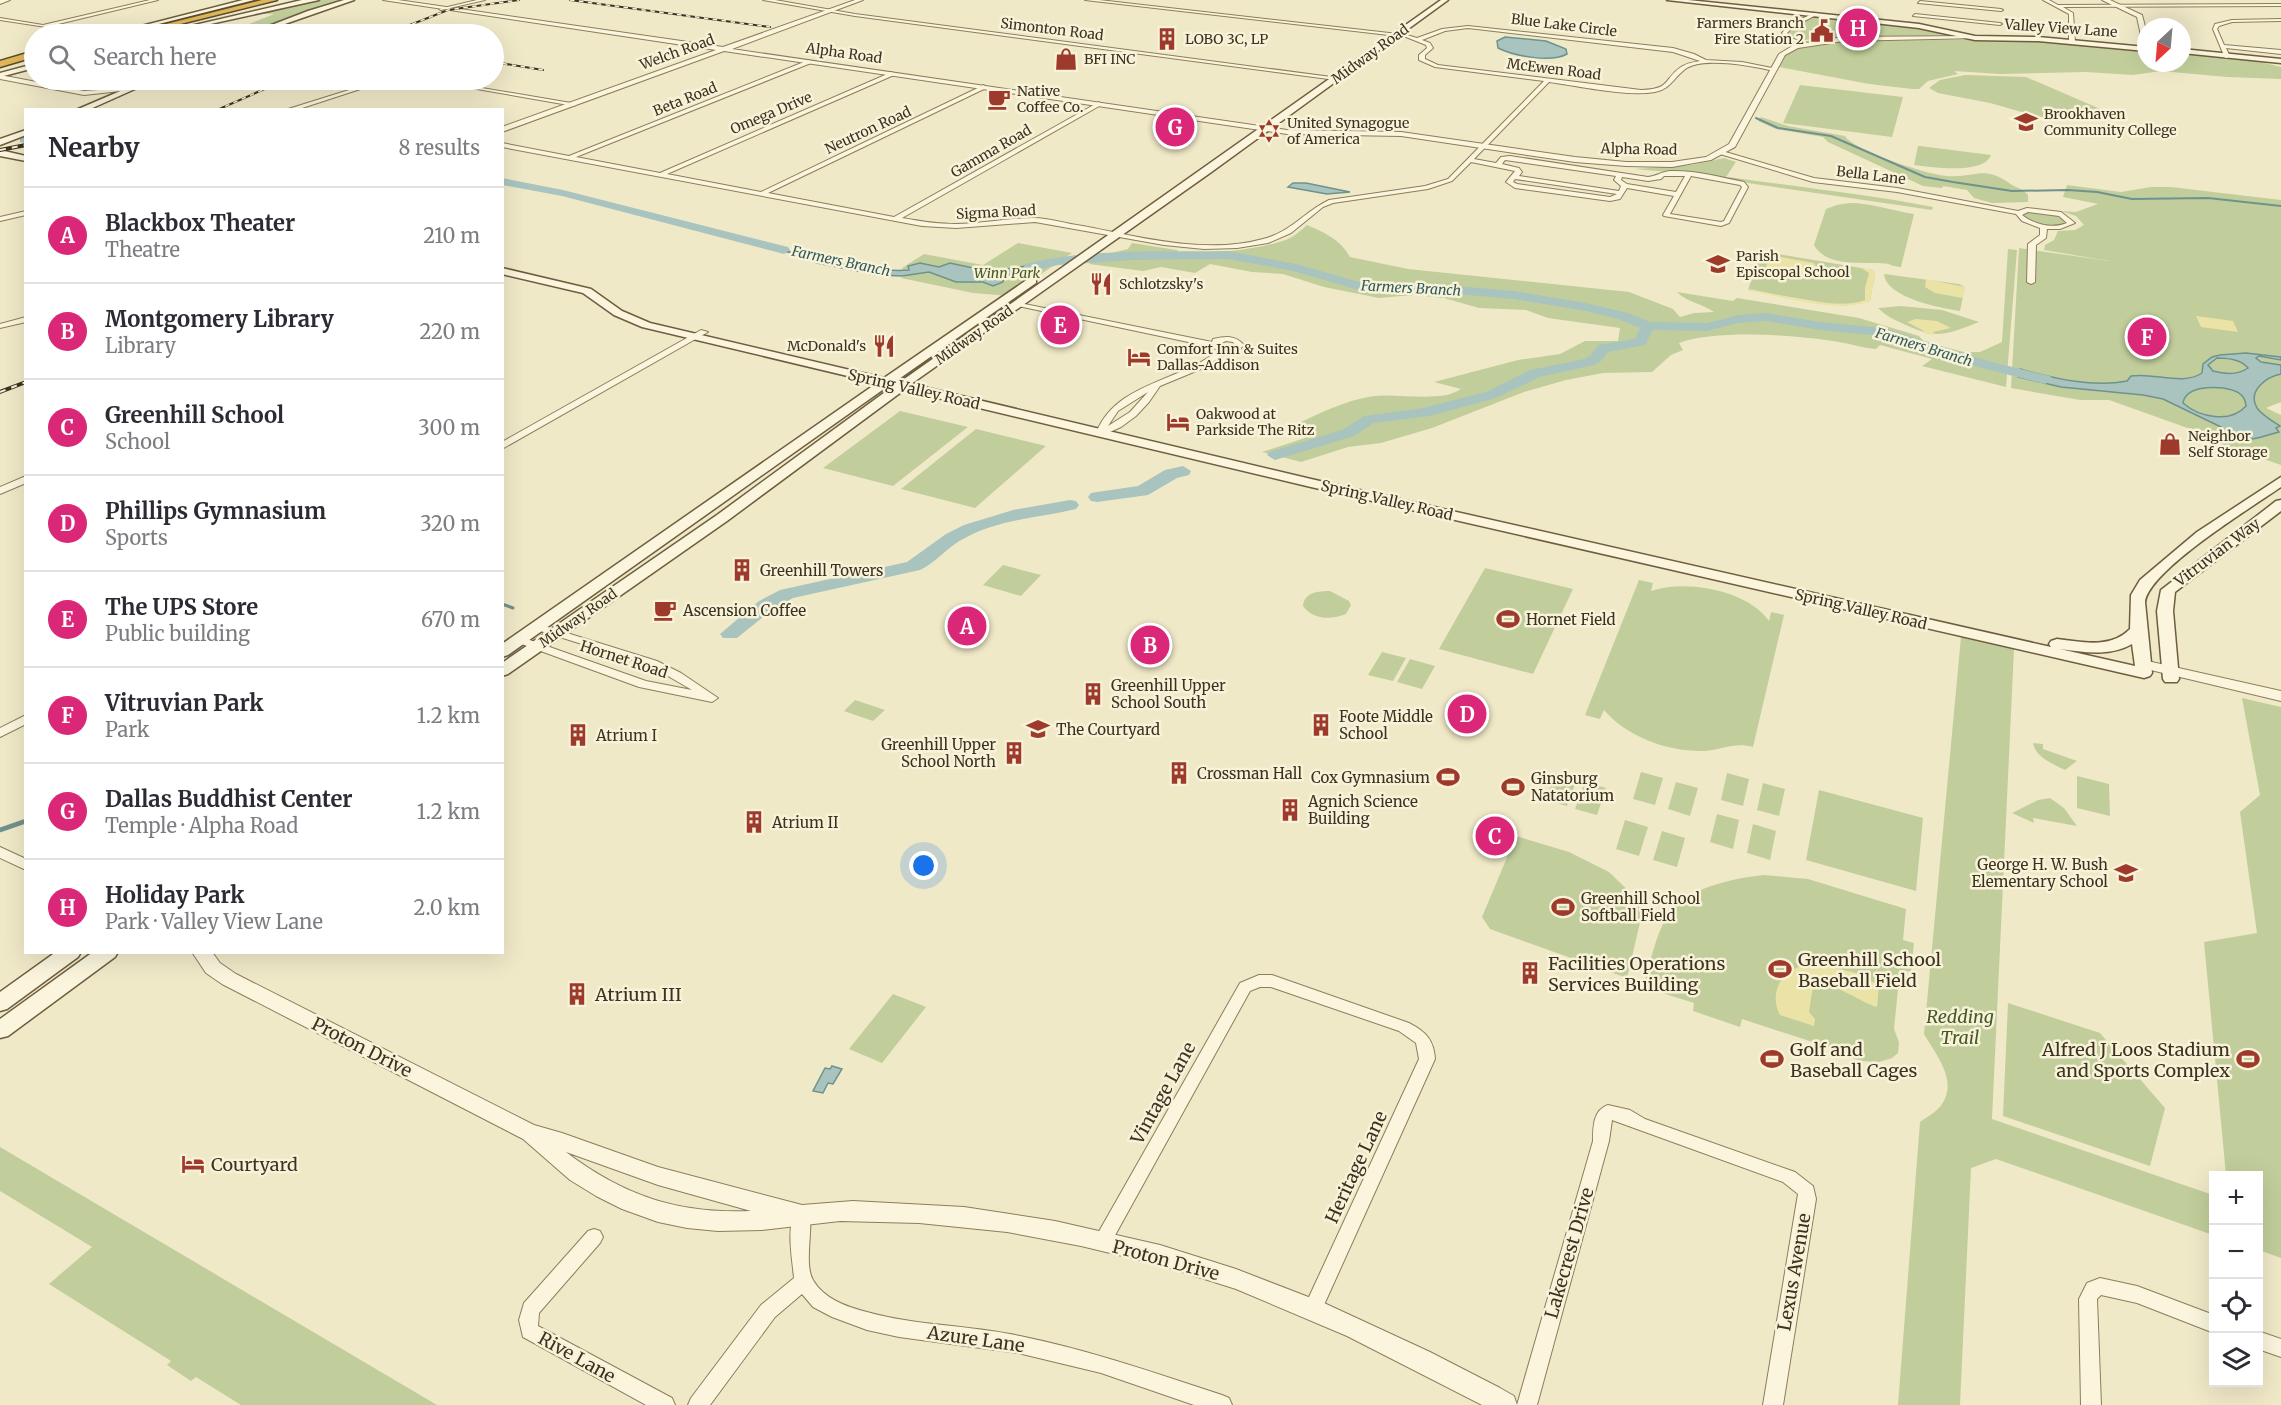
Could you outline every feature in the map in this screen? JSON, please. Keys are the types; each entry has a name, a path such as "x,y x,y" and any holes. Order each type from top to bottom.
{"highway":[{"path":"170,24 262,0"},
{"path":"176,24 283,0"},
{"path":"200,24 291,0"},
{"path":"178,24 271,4"},
{"path":"0,69 24,58"},
{"path":"0,69 24,64"}],"main road":[{"path":"167,24 251,0"},
{"path":"199,24 271,4 297,0"},
{"path":"271,4 316,0"},
{"path":"286,24 358,0"},
{"path":"1434,0 1444,0"},
{"name":"Midway Road","path":"504,651 898,381 1033,294 1207,171 1256,127 1324,76 1434,0"},
{"name":"Midway Road","path":"504,670 722,518 898,381 913,362 1193,169 1336,78 1444,0"},
{"name":"Valley View Lane","path":"1670,0 1912,24 1966,36 2072,41"},
{"name":"Valley View Lane","path":"1688,0 1709,4"},
{"path":"276,24 346,1"},
{"path":"294,17 302,18"},
{"path":"1409,17 1419,18"},
{"path":"1946,32 2022,36"},
{"name":"Valley View Lane","path":"1946,32 1978,37 2022,36 2137,46"},
{"path":"2191,53 2281,63"},
{"path":"2226,56 2281,63"},
{"path":"85,108 127,90 139,91"},
{"path":"99,108 139,91"},
{"path":"0,144 24,133"},
{"path":"0,144 24,137"},
{"path":"0,153 24,159"},
{"path":"0,160 24,165"},
{"path":"1193,169 1207,171"},
{"name":"Spring Valley Road","path":"504,264 592,286 605,291 635,312 700,334 2143,669"},
{"name":"Spring Valley Road","path":"504,272 587,291 624,317 646,325 700,334 870,370 898,381"},
{"path":"1003,301 1018,304"},
{"path":"870,370 913,362"},
{"name":"Vitruvian Way","path":"2143,669 2138,596 2146,580 2168,561 2281,481"},
{"name":"Vitruvian Way","path":"2170,675 2165,600 2171,586 2281,504"},
{"path":"2222,523 2244,532"},
{"path":"2168,561 2178,568 2170,578 2171,586"},
{"name":"Spring Valley Road","path":"1936,620 2057,644 2143,669"},
{"path":"2057,644 2103,648 2117,646 2127,643 2139,629"},
{"path":"0,1003 68,954"},
{"path":"0,1030 105,954"}],"street":[{"path":"0,2 7,0"},
{"path":"52,24 156,0"},
{"name":"Alpha Road","path":"386,0 1307,134 1402,133 1625,165 1661,165 1722,153 1732,144 1774,53 1798,42 1946,32"},
{"name":"Alpha Road","path":"399,0 410,4"},
{"path":"441,9 483,0"},
{"name":"Simonton Road","path":"765,0 1336,78"},
{"name":"Welch Road","path":"504,129 860,0"},
{"path":"1087,0 1419,40"},
{"path":"2045,0 2071,13 2072,41"},
{"path":"2105,0 2140,18"},
{"path":"1912,24 1920,1 2001,10"},
{"path":"2059,6 2281,5"},
{"path":"1806,44 1785,38 1784,33 1789,26 1810,15"},
{"path":"1915,15 2000,24"},
{"path":"0,19 31,24"},
{"path":"2226,56 2215,29 2217,25 2232,21 2281,20"},
{"name":"Blue Lake Circle","path":"1419,40 1447,29 1480,28 1679,51 1696,56 1707,63"},
{"name":"Alpha Road","path":"1482,144 1609,160 1659,162 1695,159 1716,149 1768,68 1785,52 1806,44 1848,40 1978,37"},
{"name":"McEwen Road","path":"1419,40 1430,47 1421,57 1431,65 1622,90 1648,91 1666,87 1685,66 1707,63 1768,68"},
{"path":"2222,46 2281,52"},
{"name":"Beta Road","path":"570,158 809,62"},
{"path":"0,69 24,76"},
{"name":"Omega Drive","path":"660,175 892,74"},
{"path":"1482,144 1500,119 1540,80"},
{"path":"1482,144 1547,81"},
{"name":"Neutron Road","path":"763,194 984,87"},
{"path":"74,90 84,93 127,90"},
{"path":"294,108 353,90"},
{"path":"489,90 574,104"},
{"path":"1520,99 1529,100"},
{"name":"Gamma Road","path":"895,219 1099,104"},
{"path":"1508,111 1517,112"},
{"path":"1500,119 1509,120"},
{"name":"Sigma Road","path":"504,145 895,219 947,226 1035,220 1116,235 1204,247 1256,242 1289,232 1321,206 1331,201 1426,188 1445,182 1475,156 1482,144"},
{"name":"Bella Lane","path":"1722,153 1813,180 1898,190 2019,213"},
{"path":"1498,165 1503,158 1510,158 1655,179 1666,173 1689,175 1742,183 1745,187 1727,222 1721,224 1666,215 1689,175"},
{"path":"1469,159 1517,169 1519,172 1513,180"},
{"path":"1623,190 1617,180 1624,173 1625,165 1659,162"},
{"path":"1513,180 1677,194"},
{"path":"1513,180 1610,200 1618,198 1623,190"},
{"path":"2035,210 2053,212 2068,217 2072,223 2065,226 2044,226 2021,218 2019,213 2035,210"},
{"path":"0,219 24,213"},
{"path":"2031,282 2032,244 2043,236 2044,226"},
{"path":"1033,294 1038,301 1046,304 1217,344"},
{"path":"1018,304 1217,344 1231,339 1240,343 1239,346 1210,360 1137,392 1108,427"},
{"path":"0,326 24,320"},
{"path":"504,445 700,334"},
{"path":"1210,360 1217,344"},
{"path":"1108,427 1151,396 1156,385"},
{"path":"0,491 24,480"},
{"name":"Hornet Road","path":"520,640 643,684 712,698 677,675 653,663 538,627"},
{"name":"Spring Valley Road","path":"2143,669 2281,696"},
{"name":"Spring Valley Road","path":"2170,675 2281,705"},
{"path":"0,733 24,720"},
{"path":"0,852 24,865"},
{"name":"Proton Drive","path":"202,954 213,968 229,979 530,1133 550,1153 597,1188 664,1215 728,1222 851,1211 943,1216 1027,1226 1102,1242 1235,1279 1312,1310 1444,1371 1504,1405"},
{"name":"Vintage Lane","path":"1102,1242 1245,987 1259,981 1272,981"},
{"name":"Heritage Lane","path":"1272,981 1404,1027 1423,1039 1427,1048 1427,1059 1312,1310"},
{"name":"Lakecrest Drive","path":"1527,1405 1601,1141 1602,1120 1608,1112 1618,1113"},
{"name":"Lexus Avenue","path":"1618,1113 1639,1124 1762,1167 1795,1181 1807,1191 1808,1199 1773,1405"},
{"name":"Proton Drive","path":"530,1133 549,1136 612,1161 692,1186 802,1215"},
{"path":"698,1405 768,1311 802,1282 800,1242 802,1215"},
{"name":"Rive Lane","path":"594,1237 531,1309 528,1320 530,1331 665,1405"},
{"name":"Azure Lane","path":"802,1282 819,1301 867,1321 899,1328 1018,1344 1101,1364 1222,1405"},
{"path":"2091,1405 2088,1299 2091,1290 2101,1286 2124,1291 2209,1322"},
{"path":"2263,1341 2281,1348"}],"green space":[{"path":"322,0 342,0 275,24 249,24 274,14 250,14"},
{"path":"1817,16 1919,27 1945,32 1945,35 1799,40 1786,36 1796,24"},
{"path":"2023,39 2137,50 2137,72 2154,72 2133,75 2086,72 2000,74 1954,71 1958,74 1928,81 1919,89 1912,89 1869,84 1779,67 1786,54 1799,47 1843,41"},
{"path":"2191,55 2261,62 2281,67 2281,79 2172,72 2191,72"},
{"path":"1965,75 2026,77 2112,114 2055,120 1990,103 1938,93 1929,88 1940,80"},
{"path":"1800,85 1903,97 1892,137 1783,123"},
{"path":"1761,117 1788,126 1845,136 1851,142 1876,155 1938,175 1986,173 2023,191 2028,195 2028,202 1992,203 1974,198 1967,190 1943,186 1942,188 1923,186 1828,142 1823,137 1776,129 1758,121"},
{"path":"1918,146 1991,155 1986,161 1968,167 1944,168 1914,165"},
{"path":"1724,158 1736,162 1726,177 1634,169 1692,165"},
{"path":"1729,177 1933,207 1932,210 1727,180"},
{"path":"2067,185 2121,192 2151,187 2171,187 2281,200 2281,402 2266,408 2281,415 2281,465 2206,439 2210,436 2109,400 2080,400 2011,388 2019,248 2109,261 2044,250 2045,245 2054,240 2058,231 2075,230 2084,225 2076,216 2061,211 2076,212 2098,204 2063,197"},
{"path":"1849,203 1914,214 1901,267 1889,264 1838,261 1820,253 1814,245 1826,209"},
{"path":"2032,211 2059,215 2067,222 2045,225 2024,217 2024,213"},
{"path":"1307,225 1337,241 1350,257 1408,269 1629,292 1673,309 1680,317 1694,313 1714,312 1677,292 1733,301 1737,298 1859,318 1919,336 1924,342 1964,352 1980,352 2002,342 2008,249 2017,250 2006,387 1922,366 1932,359 1880,345 1876,349 1827,340 1784,336 1715,336 1679,343 1683,350 1671,355 1652,372 1603,373 1566,380 1524,392 1432,428 1381,443 1348,447 1301,462 1262,452 1305,438 1290,427 1342,404 1384,395 1431,397 1453,393 1461,389 1434,382 1518,360 1560,354 1585,341 1618,341 1620,328 1548,318 1526,310 1479,308 1444,298 1414,295 1379,298 1324,287 1283,274 1252,272 1210,264 1195,273 1161,267 1143,271 1089,264 1099,256 1128,249 1132,243 1177,250 1180,253 1206,253 1264,246 1288,239"},
{"name":"Winn Park","path":"1018,243 1072,253 1009,296 973,293 901,278 908,274 902,268 924,254 983,265"},
{"path":"1766,252 1873,270 1875,274 1870,301 1843,306 1748,290 1760,253"},
{"path":"1884,274 1959,284 1965,287 1960,311 1928,304 1904,295 1887,282"},
{"path":"1901,306 1942,310 1979,322 1942,334 1926,333 1898,322 1878,308"},
{"path":"900,411 968,427 893,486 823,468"},
{"path":"976,429 1046,446 975,508 901,489"},
{"path":"1003,565 1041,575 1021,596 983,585"},
{"name":"Hornet Field","path":"1485,568 1573,589 1533,674 1439,649"},
{"path":"1639,580 1653,583 1651,591 1681,586 1715,590 1731,595 1759,610 1769,621 1771,612 1784,615 1753,747 1734,746 1704,751 1676,749 1636,735 1613,720 1604,710 1600,719 1585,715"},
{"path":"1330,591 1349,601 1351,605 1346,614 1323,618 1307,611 1303,606 1309,595"},
{"name":"Redding Trail","path":"1961,637 2014,649 1992,1119 2209,1194 2209,1234 1996,1159 1971,1168 1960,1405 1898,1405 1920,1122 1940,1107 1948,1086 1944,1068 1924,1034"},
{"path":"1382,652 1406,658 1393,681 1368,675"},
{"path":"1410,659 1435,666 1422,689 1397,682"},
{"name":"Alfred J Loos Stadium and Sports Complex","path":"2242,698 2281,707 2281,1258 2263,1251 2263,1171 2226,1171 2204,942 2257,933 2240,812 2260,795"},
{"path":"855,700 885,710 873,721 844,711"},
{"path":"2033,743 2043,744 2043,749 2077,761 2065,770 2041,756"},
{"path":"1641,772 1663,778 1655,805 1633,799"},
{"path":"1556,773 1577,779 1567,806 1545,800"},
{"path":"1727,773 1749,779 1743,806 1721,800"},
{"path":"2077,776 2109,784 2110,816 2077,808"},
{"path":"1585,782 1606,788 1597,815 1575,809"},
{"path":"1676,782 1698,788 1690,816 1668,809"},
{"path":"1763,783 1785,789 1779,816 1757,810"},
{"path":"1819,790 1923,818 1916,891 1806,860"},
{"path":"2050,798 2064,808 2077,826 2033,818 2034,823 2012,813 2038,800"},
{"path":"1717,814 1739,820 1733,849 1710,842"},
{"path":"1625,820 1648,827 1639,856 1616,849"},
{"path":"1753,824 1776,831 1770,860 1747,853"},
{"path":"1662,831 1685,838 1677,867 1653,860"},
{"name":"Greenhill School Softball Field","path":"1516,836 1569,852 1609,872 1638,900 1642,914 1627,978 1490,929 1482,917"},
{"name":"Greenhill School Baseball Field","path":"1764,875 1808,879 1906,909 1903,940 1914,943 1911,972 1900,970 1894,1029 1899,1042 1898,1053 1892,1058 1879,1062 1860,1061 1831,1048 1742,1019 1740,1027 1693,1011 1694,1003 1643,987 1659,933 1675,906 1685,898 1711,886"},
{"path":"893,994 926,1007 882,1063 849,1049"},
{"path":"2008,1003 2100,1033 2165,1108 2150,1166 2003,1116"},
{"path":"0,1147 437,1405 241,1405 196,1377 191,1381 167,1365 171,1361 49,1284 92,1247 0,1191"}],"sand":[{"path":"1769,255 1814,263 1817,268 1807,275 1800,276 1771,273 1765,271"},
{"path":"1861,268 1873,270 1875,274 1870,301 1857,305 1810,303 1748,290 1825,303 1854,303 1865,300 1869,273"},
{"path":"1926,279 1965,287 1963,298 1935,293 1925,287"},
{"path":"2196,316 2233,321 2238,332 2201,327"},
{"path":"1916,319 1937,321 1951,328 1933,332 1935,335 1925,334 1924,331 1907,322"},
{"path":"1823,965 1856,973 1879,985 1877,1007 1838,989 1822,985 1813,986 1809,1012 1815,1019 1814,1026 1780,1015 1776,994 1786,975 1799,967"}],"water":[{"path":"1505,37 1546,41 1566,49 1567,54 1560,57 1542,58 1513,54 1498,48 1497,41"},
{"path":"1293,183 1306,183 1350,192 1327,194 1288,187"},
{"path":"755,243 832,262 873,269 909,270 908,266 920,263 939,267 950,263 1000,270 1059,261 1004,277 1003,282 993,286 983,282 956,282 929,272 902,276 877,275 817,263 802,256"},
{"path":"2246,353 2281,357 2281,360 2259,356 2256,358 2261,362 2281,365 2281,374 2264,382 2254,396 2257,408 2280,426 2276,428 2279,432 2251,439 2238,438 2220,431 2221,427 2163,399 2061,387 2018,377 2020,369 2059,379 2087,383 2114,383 2127,381 2131,376 2140,375 2177,379 2194,377 2202,373 2203,364 2212,357","holes":["2217,358 2238,361 2248,368 2231,373 2213,371 2208,365","2205,388 2223,388 2239,393 2244,398 2246,406 2239,412 2223,417 2197,412 2183,403 2185,398 2194,391"]},
{"path":"832,1066 842,1069 833,1084 828,1083 823,1093 813,1091 825,1068 830,1069"}],"waterway":[{"path":"1756,118 1778,128 1831,136 1925,177 1953,182 2012,191 2068,190 2097,192 2132,199 2208,198 2281,206"},
{"name":"Farmers Branch","path":"504,181 563,193 784,250"},
{"name":"Farmers Branch","path":"1030,267 1059,261 1132,256 1228,255 1296,268 1362,287 1420,287 1514,295 1586,307 1623,316 1648,326"},
{"name":"Farmers Branch","path":"1648,326 1707,327 1739,319 1766,317 1820,326 1884,332 1983,364 2045,379"},
{"path":"1275,455 1348,433 1370,419 1424,413 1491,395 1535,373 1589,362 1596,358 1603,348 1640,342 1648,326"},
{"path":"1097,497 1142,491 1171,474 1183,471"},
{"path":"730,634 766,605 787,594 913,566 958,534 970,529 1013,516 1070,505"},
{"path":"504,605 513,608"},
{"path":"0,830 24,822"}],"railway":[{"path":"412,24 448,10 519,0"},
{"path":"570,0 770,27"},
{"path":"504,64 543,70"},
{"path":"222,108 262,90"},
{"path":"0,150 24,145"},
{"path":"0,392 24,383"}],"place":[{"name":"Holiday Park","path":"1858,28"},
{"name":"Farmers Branch Fire Station 2","path":"1822,31"},
{"name":"LOBO 3C, LP","path":"1167,39"},
{"name":"BFI INC","path":"1066,59"},
{"name":"Native Coffee Co.","path":"999,99"},
{"name":"Brookhaven Community College","path":"2026,122"},
{"name":"Dallas Buddhist Center","path":"1175,127"},
{"name":"United Synagogue of America","path":"1269,131"},
{"name":"Parish Episcopal School","path":"1718,264"},
{"name":"Schlotzsky's","path":"1101,284"},
{"name":"The UPS Store","path":"1060,325"},
{"name":"Vitruvian Park","path":"2147,337"},
{"name":"McDonald's","path":"884,346"},
{"name":"Comfort Inn & Suites Dallas-Addison","path":"1139,357"},
{"name":"Oakwood at Parkside The Ritz","path":"1178,422"},
{"name":"Neighbor Self Storage","path":"2170,444"},
{"name":"Greenhill Towers","path":"742,570"},
{"name":"Ascension Coffee","path":"665,610"},
{"name":"Hornet Field","path":"1508,619"},
{"name":"Blackbox Theater","path":"967,626"},
{"name":"Montgomery Library","path":"1150,645"},
{"name":"Greenhill Upper School South","path":"1093,694"},
{"name":"Phillips Gymnasium","path":"1467,714"},
{"name":"Foote Middle School","path":"1321,725"},
{"name":"The Courtyard","path":"1038,729"},
{"name":"Atrium I","path":"578,735"},
{"name":"Greenhill Upper School North","path":"1014,753"},
{"name":"Crossman Hall","path":"1179,773"},
{"name":"Cox Gymnasium","path":"1448,777"},
{"name":"Ginsburg Natatorium","path":"1513,787"},
{"name":"Agnich Science Building","path":"1290,810"},
{"name":"Atrium II","path":"754,822"},
{"name":"Greenhill School","path":"1495,836"},
{"name":"George H. W. Bush Elementary School","path":"2126,873"},
{"name":"Greenhill School Softball Field","path":"1563,907"},
{"name":"Greenhill School Baseball Field","path":"1780,969"},
{"name":"Facilities Operations Services Building","path":"1530,973"},
{"name":"Atrium III","path":"577,994"},
{"name":"Golf and Baseball Cages","path":"1772,1059"},
{"name":"Alfred J Loos Stadium and Sports Complex","path":"2248,1059"},
{"name":"Courtyard","path":"193,1164"}]}
